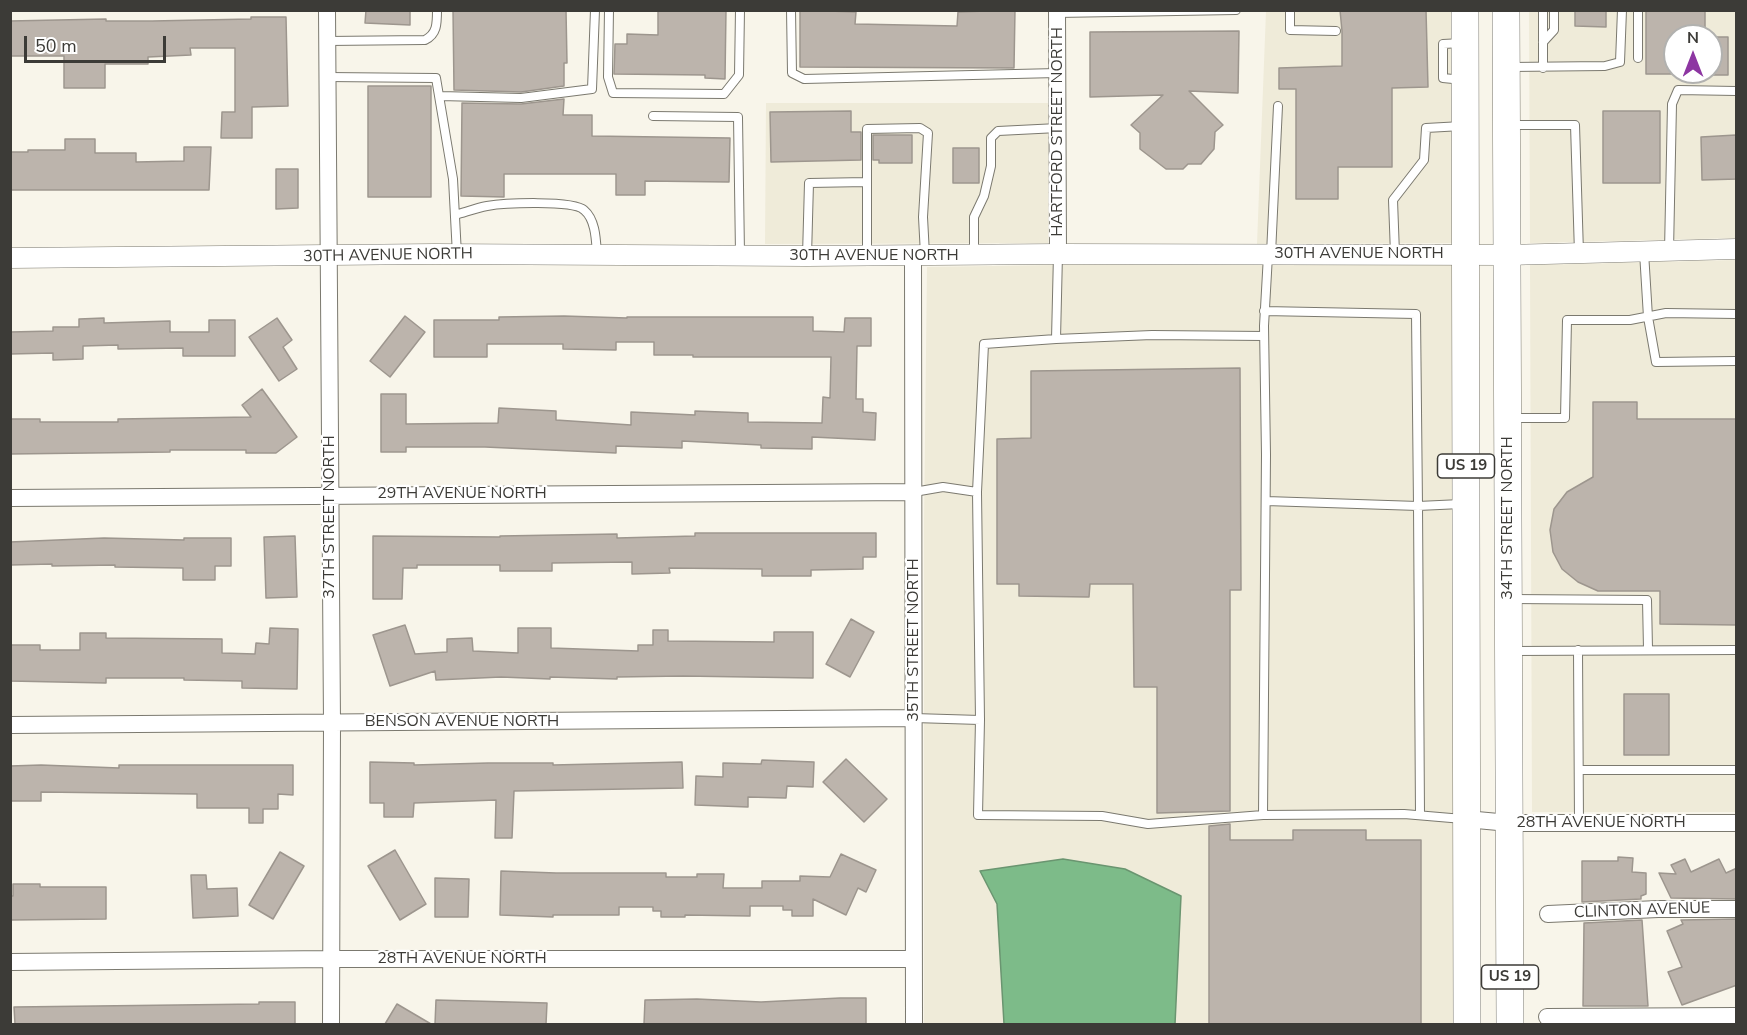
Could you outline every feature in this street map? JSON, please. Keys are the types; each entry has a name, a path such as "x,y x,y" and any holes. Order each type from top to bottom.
{"highway":[{"name":"US 19","path":"1465,10 1467,1024"},
{"name":"34TH STREET NORTH","path":"1506,10 1510,1024"}],"street":[{"name":"37TH STREET NORTH","path":"327,10 332,723 331,1024"},
{"name":"HARTFORD STREET NORTH","path":"1057,12 1058,254"},
{"name":"30TH AVENUE NORTH","path":"10,258 457,255 1507,255 1737,249"},
{"name":"35TH STREET NORTH","path":"915,1024 914,492 919,256"},
{"name":"29TH AVENUE NORTH","path":"10,498 914,492"},
{"name":"BENSON AVENUE NORTH","path":"10,725 914,718"},
{"name":"28TH AVENUE NORTH","path":"1466,819 1509,823 1737,823"},
{"name":"CLINTON AVENUE","path":"1548,914 1658,909 1737,909"},
{"name":"28TH AVENUE NORTH","path":"10,962 331,959 914,959"},
{"path":"1547,1017 1737,1016"}],"lane":[{"path":"327,41 424,40 432,36 437,25 437,10"},
{"path":"440,96 521,98 592,89 595,10"},
{"path":"609,10 608,77 613,93 724,94 739,75 740,10"},
{"path":"791,10 792,73 804,79 1057,73"},
{"path":"1290,10 1290,30 1336,31"},
{"path":"1543,10 1543,68"},
{"path":"1543,42 1554,30 1554,10"},
{"path":"1507,67 1605,66 1620,62 1622,10"},
{"path":"1638,10 1638,58"},
{"path":"1057,12 1236,11"},
{"path":"327,77 436,78 453,179 457,255"},
{"path":"1669,251 1672,104 1678,90 1737,92"},
{"path":"1263,815 1266,501 1264,311 1278,106"},
{"path":"653,116 738,117 740,255"},
{"path":"1507,126 1575,125 1579,253"},
{"path":"1395,254 1393,200 1424,160 1426,128 1465,126"},
{"path":"867,256 867,129 920,128 928,133 919,256"},
{"path":"974,255 974,217 984,196 991,166 991,138 998,131 1058,128"},
{"path":"807,256 809,183 867,182"},
{"path":"455,215 487,206 543,203 576,205 588,214 595,233 597,255"},
{"path":"1644,251 1648,317 1656,362 1737,361"},
{"path":"1056,339 1058,254"},
{"path":"1264,311 1416,314 1420,815"},
{"path":"1508,418 1565,418 1567,320 1630,320 1666,314 1737,314"},
{"path":"1264,336 1152,335 984,344 977,492 980,720 978,815 1102,816 1148,824 1263,815 1420,815 1466,819"},
{"path":"914,492 943,488 977,492"},
{"path":"1266,501 1418,506 1466,504"},
{"path":"1508,599 1647,600 1648,649"},
{"path":"1578,650 1579,823"},
{"path":"1508,651 1737,650"},
{"path":"914,718 980,720"},
{"path":"1579,770 1737,770"}],"shaded area":[{"path":"1266,11 1455,11 1455,243 1257,244"},
{"path":"1529,11 1736,11 1736,238 1530,243"},
{"path":"766,103 1048,103 1048,243 765,244"},
{"path":"1736,260 1736,812 1532,812 1530,265"},
{"path":"1455,265 1457,1024 1175,1024 1181,896 980,872 997,904 1004,1024 924,1024 924,522 927,267"},
{"path":"1063,859 1125,869 1181,896 1175,1024 1004,1024 997,904 980,871"}],"building":[{"path":"366,10 410,10 410,25 365,23"},
{"path":"453,10 566,10 567,63 564,63 564,86 521,92 454,90"},
{"path":"658,10 726,10 725,79 705,78 705,75 614,74 615,44 627,44 627,34 658,35"},
{"path":"800,10 856,12 855,24 957,26 958,12 1015,10 1014,68 800,67"},
{"path":"1340,10 1426,10 1428,87 1392,88 1392,167 1338,167 1338,199 1296,199 1296,89 1279,89 1279,68 1342,66"},
{"path":"1575,10 1606,10 1606,27 1575,26"},
{"path":"1646,10 1705,10 1705,24 1663,24 1663,74 1646,74"},
{"path":"251,17 286,17 288,106 252,107 252,138 221,138 222,112 235,112 235,48 190,48 191,55 148,57 148,64 105,64 105,88 64,88 64,56 10,56 10,21 106,19 106,21 152,21 251,19"},
{"path":"1239,31 1238,93 1189,91 1223,125 1215,132 1214,149 1201,164 1188,164 1183,169 1166,169 1140,149 1140,133 1131,125 1163,95 1090,97 1090,32"},
{"path":"1723,37 1728,37 1728,75 1723,75"},
{"path":"368,86 431,86 431,197 368,197"},
{"path":"564,99 563,115 592,115 592,136 730,138 729,182 645,181 645,195 616,195 616,174 504,174 504,197 461,196 462,103 521,104"},
{"path":"851,111 851,132 861,132 861,160 771,162 770,112"},
{"path":"1603,111 1660,111 1660,183 1603,183"},
{"path":"873,135 912,135 912,163 879,163 879,160 873,160"},
{"path":"1736,135 1737,179 1702,180 1701,137"},
{"path":"65,139 95,139 95,153 136,153 136,162 184,161 184,147 211,147 209,190 10,190 10,152 65,150"},
{"path":"953,148 979,148 979,183 953,183"},
{"path":"276,169 298,169 298,208 276,209"},
{"path":"405,316 425,332 390,377 370,361"},
{"path":"499,317 813,317 813,331 844,332 845,318 871,318 871,346 857,346 856,399 863,399 863,412 876,413 875,440 812,437 812,449 761,448 761,445 682,441 682,448 616,446 616,453 485,447 406,447 406,452 381,452 381,394 406,394 406,424 498,423 499,408 556,411 556,420 631,425 631,412 695,415 695,411 748,413 748,422 822,423 823,397 830,398 831,357 654,355 654,342 616,342 616,350 563,349 563,344 487,344 487,357 434,357 434,320 499,320"},
{"path":"104,318 104,323 170,321 170,332 209,332 209,320 235,320 235,356 183,356 183,348 118,349 118,345 83,346 83,359 53,360 53,353 10,354 10,332 53,331 53,327 79,327 79,319"},
{"path":"277,318 292,340 283,347 297,369 279,381 249,337"},
{"path":"1240,368 1241,590 1230,590 1230,811 1157,813 1157,687 1134,687 1133,584 1090,584 1089,597 1019,596 1019,584 997,584 997,439 1031,438 1031,371"},
{"path":"262,389 297,437 276,453 246,453 246,450 170,450 170,452 10,454 10,419 40,419 40,422 118,422 118,419 251,417 242,405"},
{"path":"1593,402 1637,402 1637,419 1737,419 1737,625 1660,624 1660,591 1598,591 1578,582 1562,569 1553,552 1550,530 1554,509 1567,492 1593,477"},
{"path":"695,533 876,533 876,557 863,557 863,569 811,570 811,576 762,576 762,569 669,568 670,573 632,574 632,562 552,563 552,571 500,571 500,565 417,565 417,568 403,568 402,599 373,599 373,536 500,537 617,534 617,538 695,536"},
{"path":"295,536 297,597 266,598 264,537"},
{"path":"104,538 184,540 184,538 231,538 231,566 215,566 215,580 183,580 183,568 115,567 115,565 10,565 10,542"},
{"path":"851,619 874,632 850,677 826,664"},
{"path":"405,625 415,654 447,652 447,639 472,638 473,651 518,653 518,628 551,628 551,648 638,651 638,645 653,645 653,630 668,630 668,641 774,642 774,632 813,632 813,678 683,676 617,677 617,679 501,677 436,680 435,671 390,686 373,635"},
{"path":"270,628 298,629 297,689 242,688 242,681 184,680 184,678 106,678 106,683 10,681 10,645 40,645 40,650 80,650 80,633 106,633 106,638 222,639 222,653 255,654 256,643 269,644"},
{"path":"1624,694 1669,694 1669,755 1624,755"},
{"path":"846,759 887,799 864,822 823,782"},
{"path":"762,760 814,762 813,787 787,786 786,798 748,797 748,807 695,805 696,776 723,777 723,763 761,764"},
{"path":"370,762 414,763 414,765 553,763 553,765 682,762 683,788 514,791 512,838 495,838 496,800 414,803 413,817 384,817 384,803 370,803"},
{"path":"119,765 293,765 293,795 278,794 278,809 263,809 263,823 249,823 249,808 197,808 197,794 41,792 41,801 10,801 10,766 119,768"},
{"path":"1230,824 1230,840 1293,840 1293,830 1366,830 1366,840 1421,840 1421,1024 1209,1024 1209,826"},
{"path":"395,850 426,904 400,920 368,866"},
{"path":"280,852 304,866 273,919 249,905"},
{"path":"841,854 876,870 866,892 858,888 846,915 813,899 813,916 792,916 792,910 783,910 783,906 750,906 750,916 661,917 661,911 653,911 653,907 619,907 619,915 553,915 553,917 500,915 501,871 666,873 666,877 724,874 723,888 762,888 762,881 800,881 800,876 830,877"},
{"path":"1618,857 1633,858 1632,872 1646,873 1646,894 1641,896 1641,899 1582,902 1582,861 1618,861"},
{"path":"1685,859 1691,872 1719,859 1726,873 1737,868 1737,899 1671,898 1659,873 1676,874 1671,865"},
{"path":"191,875 206,875 207,889 237,888 238,916 193,918"},
{"path":"435,878 469,879 468,917 435,917"},
{"path":"13,884 40,884 40,887 106,887 106,919 10,920 10,896 13,896"},
{"path":"1737,919 1737,985 1682,1005 1668,972 1682,967 1667,931 1683,924 1681,920"},
{"path":"1642,920 1648,1006 1583,1006 1584,923"},
{"path":"866,998 866,1024 644,1024 645,1000 697,999 761,1002"},
{"path":"436,1000 547,1003 546,1024 435,1024"},
{"path":"259,1002 295,1002 295,1024 15,1024 14,1007 259,1004"},
{"path":"397,1004 431,1024 385,1024"}]}
